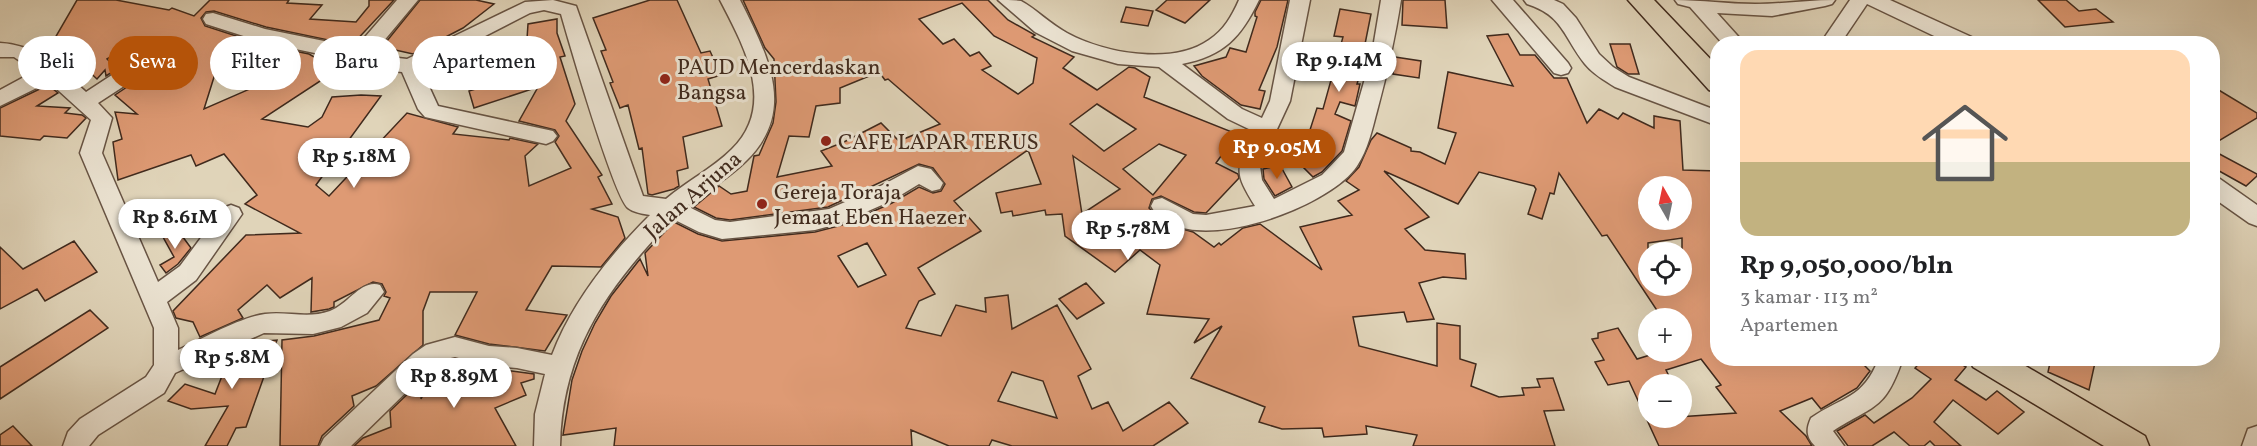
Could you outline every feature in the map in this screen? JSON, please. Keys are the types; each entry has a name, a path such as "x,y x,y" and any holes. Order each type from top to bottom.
{"main road":[{"path":"1640,0 1710,75"},
{"path":"1998,366 2133,446"}],"street":[{"path":"377,36 408,0"},
{"name":"Jalan Arjuna","path":"546,446 547,407 559,367 570,341 614,273 633,247 669,208 730,163 748,144 761,123 765,91 762,76 730,0"},
{"path":"1008,0 1040,27 1089,52 1122,60 1163,60 1196,56 1217,46 1234,26 1249,0"},
{"path":"1269,209 1253,185 1248,171 1251,159 1280,101 1300,0"},
{"path":"1162,206 1189,221 1226,221 1269,209 1332,180 1350,160 1356,149 1374,86 1391,0"},
{"path":"1502,0 1561,68"},
{"path":"1534,0 1552,5 1565,16 1590,57 1611,75 1622,82 1710,116"},
{"path":"1691,2 1767,12 1826,0"},
{"path":"1835,36 1860,0"},
{"path":"1874,0 1952,36"},
{"path":"1691,2 1727,36"},
{"path":"400,65 410,66 525,8 544,4 569,10 615,151 634,201 644,206 669,208 717,230 730,231 825,219 883,195 918,174 932,183"},
{"path":"213,20 262,35 313,46"},
{"path":"0,50 18,51"},
{"path":"1163,60 1235,114 1267,129"},
{"path":"410,66 428,109 432,112 546,136"},
{"path":"86,102 108,87"},
{"path":"0,99 18,89"},
{"path":"72,90 102,118 91,153 166,328 166,366 155,385 89,427 77,440 76,446"},
{"path":"2220,192 2257,217"},
{"path":"154,298 188,273 231,214"},
{"path":"166,366 261,324 274,321 306,325 345,315 363,306 372,292"},
{"path":"333,446 422,361 435,352 455,347 489,356 517,358 559,367"},
{"path":"1831,446 1820,434 1820,426 1833,415 1863,402 1875,391 1888,366"},
{"path":"2255,446 2257,437"}],"building":[{"path":"77,0 116,0 169,10 172,8 194,16 210,0 289,0 287,3 322,5 310,19 356,22 369,6 369,0 394,0 360,36 313,37 266,27 214,11 206,12 201,18 205,26 236,36 210,36 210,90 204,109 247,90 301,90 301,52 309,54 313,56 313,86 262,119 308,127 322,117 332,97 381,96 316,185 329,196 407,113 458,127 453,134 509,140 510,138 538,144 525,156 529,186 571,168 555,142 559,136 555,130 519,121 536,90 557,90 557,36 527,36 528,24 557,19 557,33 565,56 560,57 575,104 566,121 602,175 598,177 612,204 592,209 618,217 625,238 601,267 552,266 526,310 567,315 545,351 489,344 455,335 477,292 430,292 423,311 423,345 376,386 352,396 354,406 322,436 318,446 280,446 282,340 314,336 379,320 390,298 384,296 386,292 382,284 373,282 334,302 334,307 311,312 312,278 280,298 267,285 238,310 243,318 200,337 193,322 176,318 173,311 246,235 300,233 245,204 257,195 224,154 196,166 191,155 118,180 113,142 122,139 115,112 137,114 115,95 122,90 198,90 198,36 108,36 108,75 106,76 105,70 97,79 96,36 56,36"},
{"path":"420,0 476,0 494,4 463,28 448,36 412,36 412,54 400,51 400,36 391,36"},
{"path":"650,0 677,0 701,53 710,51 721,75 708,79 722,126 683,137 688,168 677,171 679,186 652,195 648,194 642,148 639,149 628,105 620,108 601,51 606,50 593,18"},
{"path":"743,0 988,0 1008,20 1035,35 1032,37 1074,57 1063,68 1097,90 1129,67 1135,68 1150,77 1144,97 1237,134 1216,163 1238,174 1239,178 1206,213 1194,212 1161,196 1152,199 1149,208 1166,224 1193,232 1214,247 1219,243 1221,245 1243,228 1260,224 1322,270 1300,227 1352,215 1338,201 1359,190 1346,181 1359,167 1371,140 1377,133 1411,148 1411,151 1420,152 1445,164 1456,133 1438,128 1448,72 1513,86 1487,36 1508,34 1520,55 1535,55 1554,78 1567,78 1587,123 1599,109 1618,119 1623,113 1654,128 1654,116 1680,121 1683,170 1710,171 1710,366 1865,366 1870,371 1857,388 1821,409 1812,398 1780,411 1806,436 1812,446 1659,446 1651,428 1692,428 1692,416 1736,413 1716,387 1721,385 1701,359 1692,362 1692,308 1655,308 1647,296 1692,296 1692,242 1682,242 1682,238 1638,242 1638,282 1607,235 1602,236 1559,173 1554,194 1550,193 1542,219 1528,214 1536,189 1534,186 1479,172 1458,204 1384,171 1429,217 1405,229 1425,250 1465,254 1466,279 1443,277 1419,283 1434,319 1407,322 1404,312 1353,317 1359,346 1437,366 1437,323 1460,326 1460,359 1476,364 1471,386 1499,397 1524,395 1522,388 1540,387 1537,379 1553,378 1564,410 1544,411 1555,446 1413,446 1417,435 1366,426 1367,434 1324,437 1322,428 1282,429 1259,422 1265,407 1191,378 1222,326 1194,343 1209,319 1147,314 1160,265 1140,250 1115,272 1065,236 1062,214 1046,215 1045,210 1013,216 1012,211 1001,213 996,193 1041,184 1028,150 954,201 981,231 918,268 935,294 919,301 906,328 941,336 956,305 986,312 985,298 1008,295 1012,329 1057,305 1091,369 1078,376 1092,409 1108,402 1123,431 1169,402 1188,423 1153,446 1012,446 992,440 989,446 949,446 911,430 912,446 614,446 616,428 563,435 572,380 595,323 611,296 640,259 648,276 645,253 674,222 698,234 722,241 815,232 842,225 892,203 919,187 933,193 941,191 945,184 933,168 919,164 828,207 730,220 716,218 694,207 719,186 731,194 747,191 754,156 759,155 773,123 776,102 774,59 765,48","holes":["962,3 994,36 1037,58 1033,83 1018,94 982,70 991,66 979,52 970,56 954,39 943,44 919,19","879,72 885,80 888,79 940,124 899,141 881,123 821,151 832,166 777,177 789,136 809,137 816,106 840,103 840,88","1097,104 1136,129 1104,151 1070,124","1159,144 1186,155 1153,195 1123,169","1073,156 1120,189 1082,214","867,243 886,275 858,287 838,256","1012,372 1043,381 1057,418 998,401"]},
{"path":"1167,0 1210,0 1185,23 1156,10"},
{"path":"1261,0 1288,0 1277,47 1259,90 1265,91 1260,109 1241,105 1202,76 1194,66 1226,57 1230,48 1246,52 1257,17 1255,12"},
{"path":"1403,0 1445,0 1447,28 1402,25"},
{"path":"2038,0 2066,0 2079,11 2096,9 2113,22 2065,27"},
{"path":"1126,7 1153,11 1148,26 1121,22"},
{"path":"1340,9 1371,14 1363,54 1366,54 1357,84 1360,84 1355,106 1340,102 1335,114 1351,121 1342,151 1322,172 1313,177 1295,159 1325,139 1309,133 1317,108 1323,109 1343,37 1334,36"},
{"path":"1610,44 1630,44 1639,74 1628,74 1617,67"},
{"path":"1395,57 1421,61 1419,78 1393,74"},
{"path":"38,90 54,90 58,93 37,106 70,108 65,113 82,115 86,118 67,138 44,136 40,140 0,136 0,108"},
{"path":"472,90 529,90 474,108 469,91"},
{"path":"2220,91 2257,113 2257,118 2220,140"},
{"path":"2220,154 2257,174 2246,186 2220,171"},
{"path":"1280,165 1292,187 1275,196 1264,179 1263,169"},
{"path":"177,229 191,248 178,264 166,273 160,265 174,257 163,237"},
{"path":"74,241 97,272 45,301 37,289 0,309 0,247 23,269"},
{"path":"1086,283 1104,303 1077,319 1059,299"},
{"path":"90,310 108,328 0,399 0,367"},
{"path":"1618,328 1638,362 1691,362 1666,370 1668,374 1638,374 1638,400 1629,381 1608,385 1595,362 1604,360 1592,339 1598,338 1598,333"},
{"path":"254,340 255,342 277,340 246,427 236,428 227,446 205,446 228,406 191,409 168,401 185,384 215,394 232,350"},
{"path":"455,359 489,368 534,374 534,379 521,383 526,395 495,408 516,446 354,446 363,438 391,427 390,411 422,380 421,399 439,365"},
{"path":"1917,366 1964,366 1966,367 1955,380 1986,400 1997,391 2024,412 1998,434 1953,400 1934,422 1961,446 1935,446 1930,441 1924,446 1910,446 1894,432 1872,446 1848,446 1837,431 1865,415 1874,423 1912,398 1931,379 1915,368"},
{"path":"2049,366 2094,366 2089,390 2048,372"},
{"path":"13,426 32,446 0,446 0,435"}],"place":[{"name":"PAUD Mencerdaskan Bangsa","path":"665,79"},
{"name":"CAFE LAPAR TERUS","path":"826,141"},
{"name":"Gereja Toraja Jemaat Eben Haezer","path":"762,204"}]}
